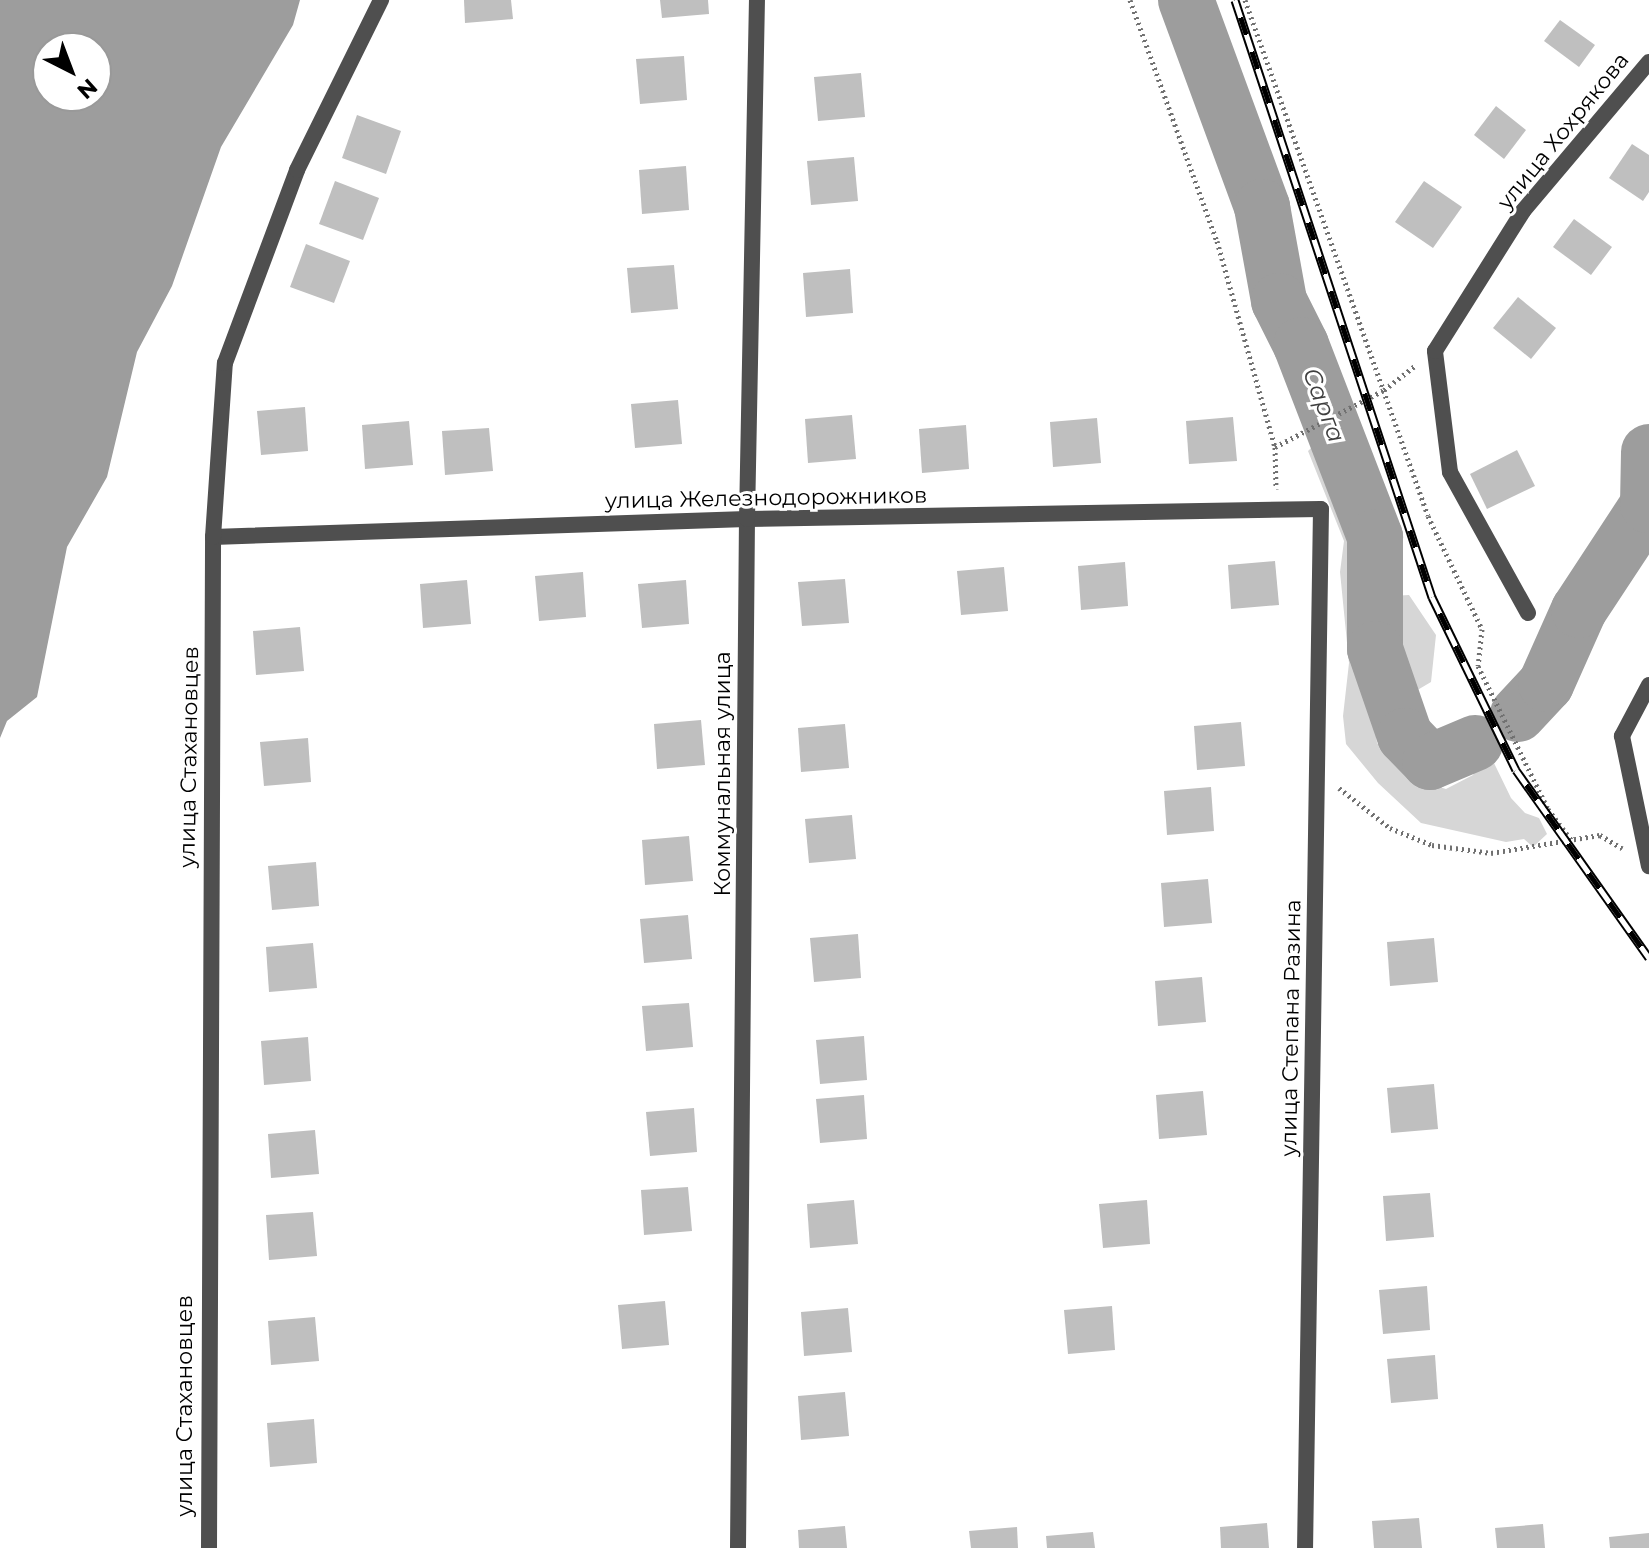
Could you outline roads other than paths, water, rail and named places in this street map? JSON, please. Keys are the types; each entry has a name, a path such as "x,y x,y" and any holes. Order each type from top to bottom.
{"street":[{"name":"улица Стахановцев","path":"209,1548 205,1488 213,537 225,363 297,170 381,0"},
{"name":"Коммунальная улица","path":"738,1548 747,519 757,0"},
{"name":"улица Хохрякова","path":"1528,613 1450,472 1435,351 1523,211 1649,62"},
{"name":"улица Железнодорожников","path":"213,537 747,519 1321,509"},
{"name":"улица Степана Разина","path":"1305,1548 1321,509"},
{"path":"1647,864 1622,736 1649,685"}],"waterway":[{"name":"Сарга","path":"1186,0 1262,207 1279,301 1301,345 1375,537 1375,649 1405,736 1430,762 1475,743"},
{"name":"Сарга","path":"1518,714 1546,684 1579,610 1648,505 1649,452"}],"railway":[{"path":"1235,0 1432,597 1516,770 1649,958"}]}
